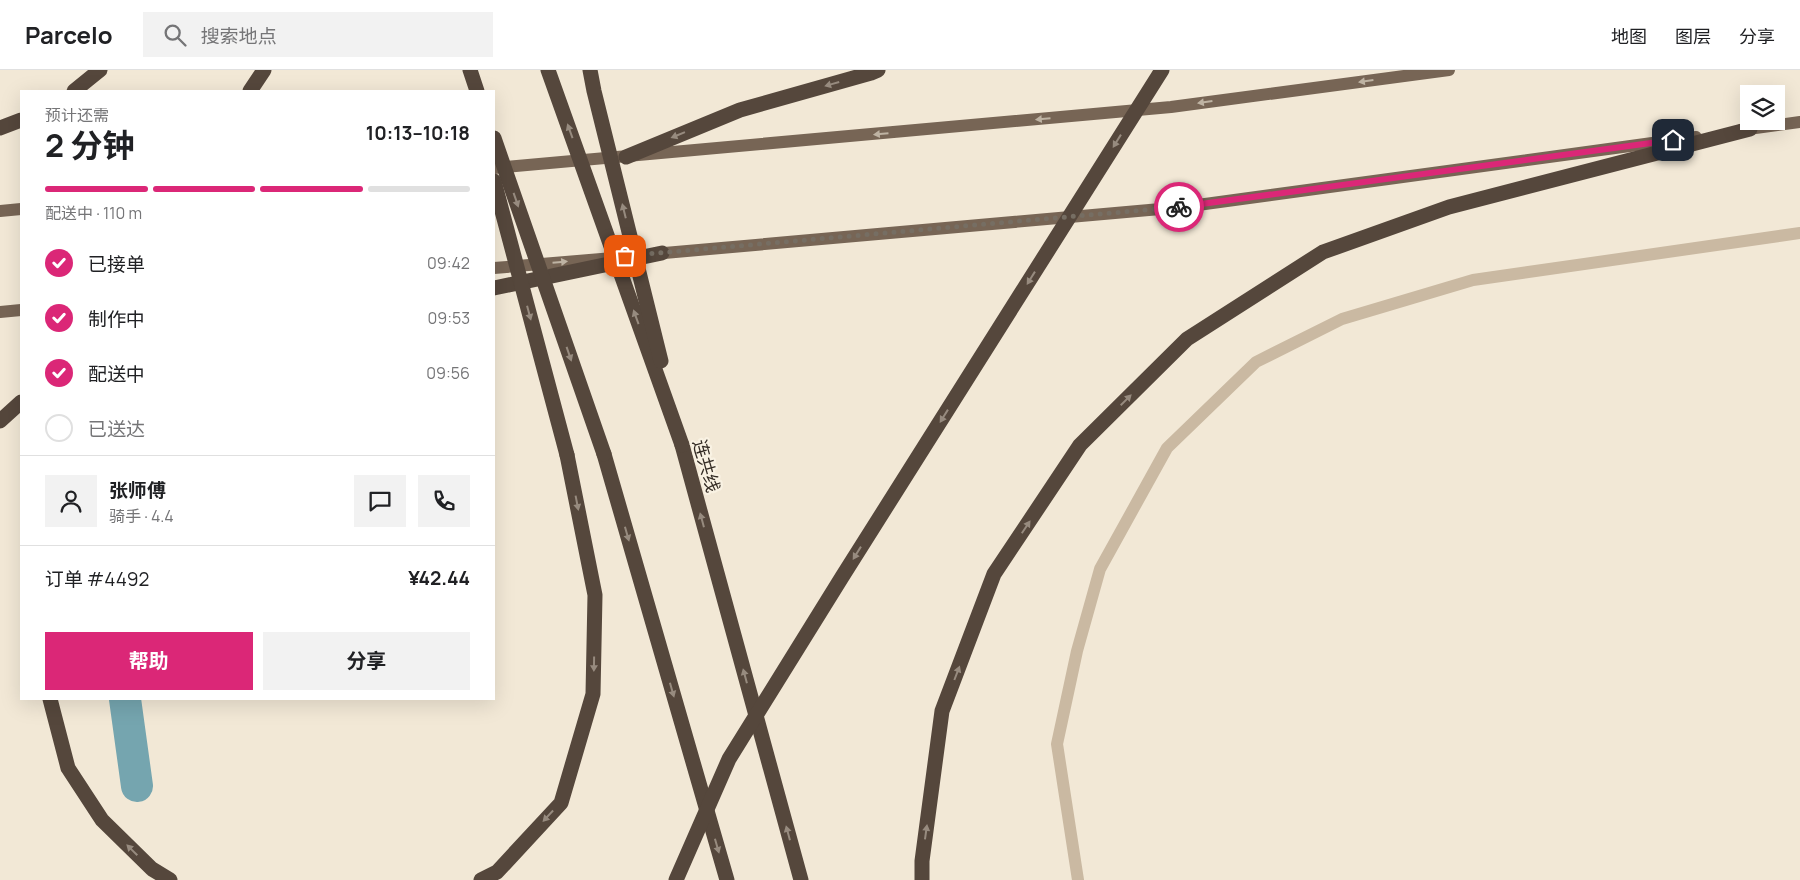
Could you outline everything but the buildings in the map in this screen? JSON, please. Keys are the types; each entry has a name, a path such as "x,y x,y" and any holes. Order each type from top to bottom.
{"highway":[{"path":"75,90 100,70"},
{"path":"251,90 264,70"},
{"path":"464,70 470,90"},
{"path":"470,70 478,90"},
{"name":"连共线","path":"548,70 682,445 801,880"},
{"path":"590,70 682,445"},
{"path":"626,157 740,110 871,74 878,70"},
{"path":"676,880 729,759 1162,70"},
{"path":"0,128 20,120"},
{"path":"922,880 922,861 942,711 994,574 1080,445 1187,339 1323,252 1449,207 1746,130"},
{"path":"495,141 604,454 727,880"},
{"path":"481,880 497,872 560,803 593,694 595,595 567,455 495,185"},
{"path":"495,288 662,253"},
{"path":"0,421 20,403"},
{"path":"50,700 68,768 102,820 152,869 170,880"}],"main road":[{"path":"495,168 1171,107 1449,70"},
{"path":"1785,124 1800,122"},
{"path":"495,268 1183,207 1743,130"},
{"path":"0,211 20,210"},
{"path":"0,312 20,310"}],"street":[{"path":"1078,880 1057,744 1077,651 1100,569 1167,448 1256,362 1342,320 1473,280 1800,233"}],"waterway":[{"path":"125,700 137,786"}],"way so far":[{"path":"625,256 1179,207"}],"route":[{"path":"1179,207 1673,140"}]}
